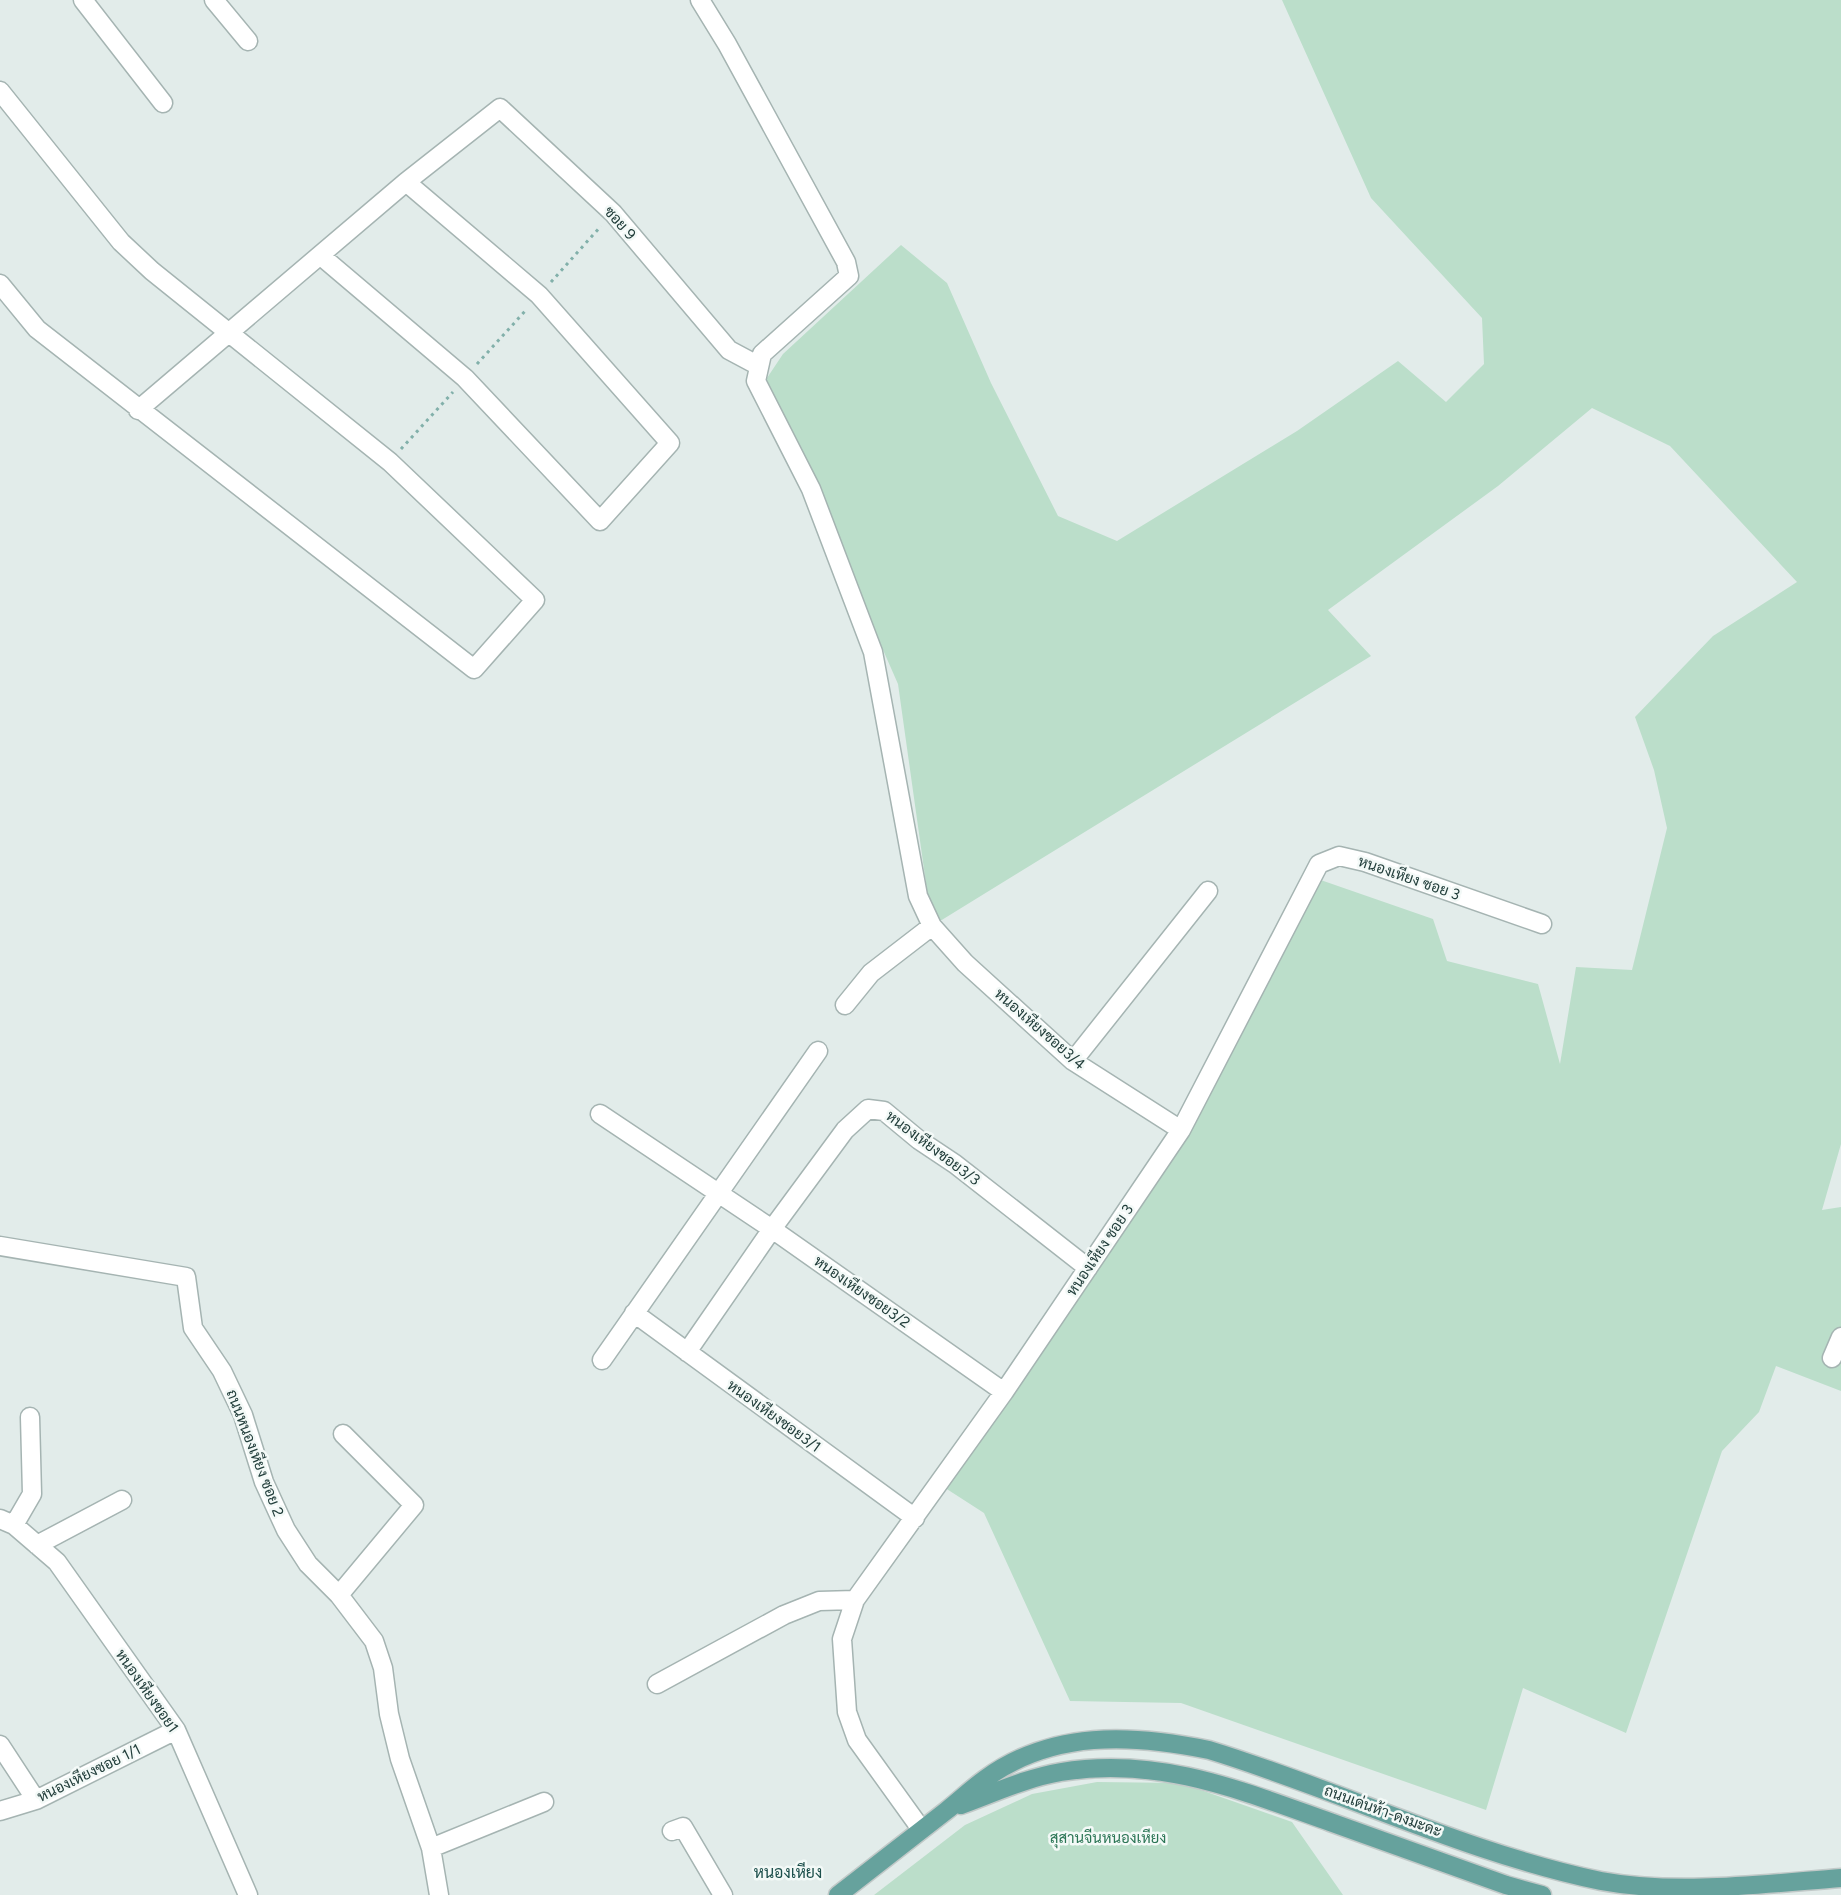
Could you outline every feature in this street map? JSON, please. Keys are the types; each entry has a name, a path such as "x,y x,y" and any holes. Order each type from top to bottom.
{"main road":[{"name":"ถนนเด่นห้า-ดงมะดะ","path":"838,1895 986,1778 1023,1757 1061,1744 1111,1737 1169,1742 1209,1750 1515,1858 1602,1881 1661,1888 1841,1878"},
{"path":"1202,1778 1209,1750"},
{"name":"ถนนเด่นห้า-ดงมะดะ","path":"946,1811 1032,1778 1062,1772 1114,1768 1164,1770 1202,1778 1506,1886 1542,1895"}],"street":[{"path":"83,0 163,103"},
{"path":"214,0 249,41"},
{"path":"700,0 727,44 840,252 849,276 762,354 759,366"},
{"path":"0,91 121,242 152,271 230,335 390,462 535,600 474,669 138,410 37,329 0,284"},
{"name":"ซอย 9","path":"406,182 500,108 613,213 729,350 759,366"},
{"path":"138,410 230,335 406,182 539,295 670,442 600,521 465,378 321,256"},
{"name":"หนองเหียงซอย3/4","path":"759,366 756,381 811,489 873,652 918,896 933,926 965,963 1073,1061 1181,1130"},
{"name":"หนองเหียง ซอย 3","path":"921,1828 857,1740 846,1712 842,1639 855,1600 1004,1392 1181,1130 1316,870 1325,860 1339,856 1365,862 1542,924"},
{"path":"1073,1061 1208,891"},
{"path":"845,1005 871,973 933,926"},
{"path":"602,1360 818,1051"},
{"name":"หนองเหียงซอย3/3","path":"772,1229 845,1130 865,1111 874,1108 884,1111 918,1140 956,1164 1088,1268"},
{"name":"หนองเหียงซอย3/2","path":"600,1114 772,1229 1004,1392"},
{"path":"687,1352 772,1229"},
{"name":"ถนนหนองเหียง ซอย 2","path":"0,1246 186,1277 193,1328 222,1371 243,1415 264,1482 286,1530 308,1564 339,1595 374,1641 383,1668 389,1714 400,1759 430,1848 439,1895"},
{"name":"หนองเหียงซอย3/1","path":"634,1313 915,1518"},
{"path":"1832,1358 1841,1337"},
{"path":"7,1522 32,1494 30,1417"},
{"path":"339,1595 414,1505 343,1434"},
{"path":"37,1545 122,1500"},
{"name":"หนองเหียงซอย1","path":"7,1522 57,1562 176,1730 248,1895"},
{"path":"657,1684 783,1615 819,1601 855,1600"},
{"name":"หนองเหียงซอย 1/1","path":"0,1811 36,1800 176,1730"},
{"path":"0,1745 36,1800"},
{"path":"430,1848 544,1802"},
{"path":"672,1831 683,1827 723,1895"}],"path":[{"path":"390,462 613,213"}],"green space":[{"path":"1282,0 1841,0 1841,1144 1822,1210 1841,1207 1841,1391 1776,1366 1759,1412 1722,1451 1626,1733 1523,1688 1486,1810 1181,1703 1070,1701 984,1513 939,1484 1188,1115 1312,877 1433,919 1447,961 1538,984 1560,1064 1576,967 1632,970 1667,828 1654,770 1635,717 1713,636 1797,582 1670,446 1592,408 1498,486 1328,610 1371,656 932,926 898,684 765,381 783,354 901,245 947,283 991,383 1058,516 1117,541 1297,431 1398,361 1446,402 1484,364 1482,318 1371,198"},
{"name":"สุสานจีนหนองเหียง","path":"1097,1782 1181,1783 1292,1822 1343,1895 874,1895 965,1825 1032,1794"}],"district":[{"name":"หนองเหียง","path":"788,1872"}]}
